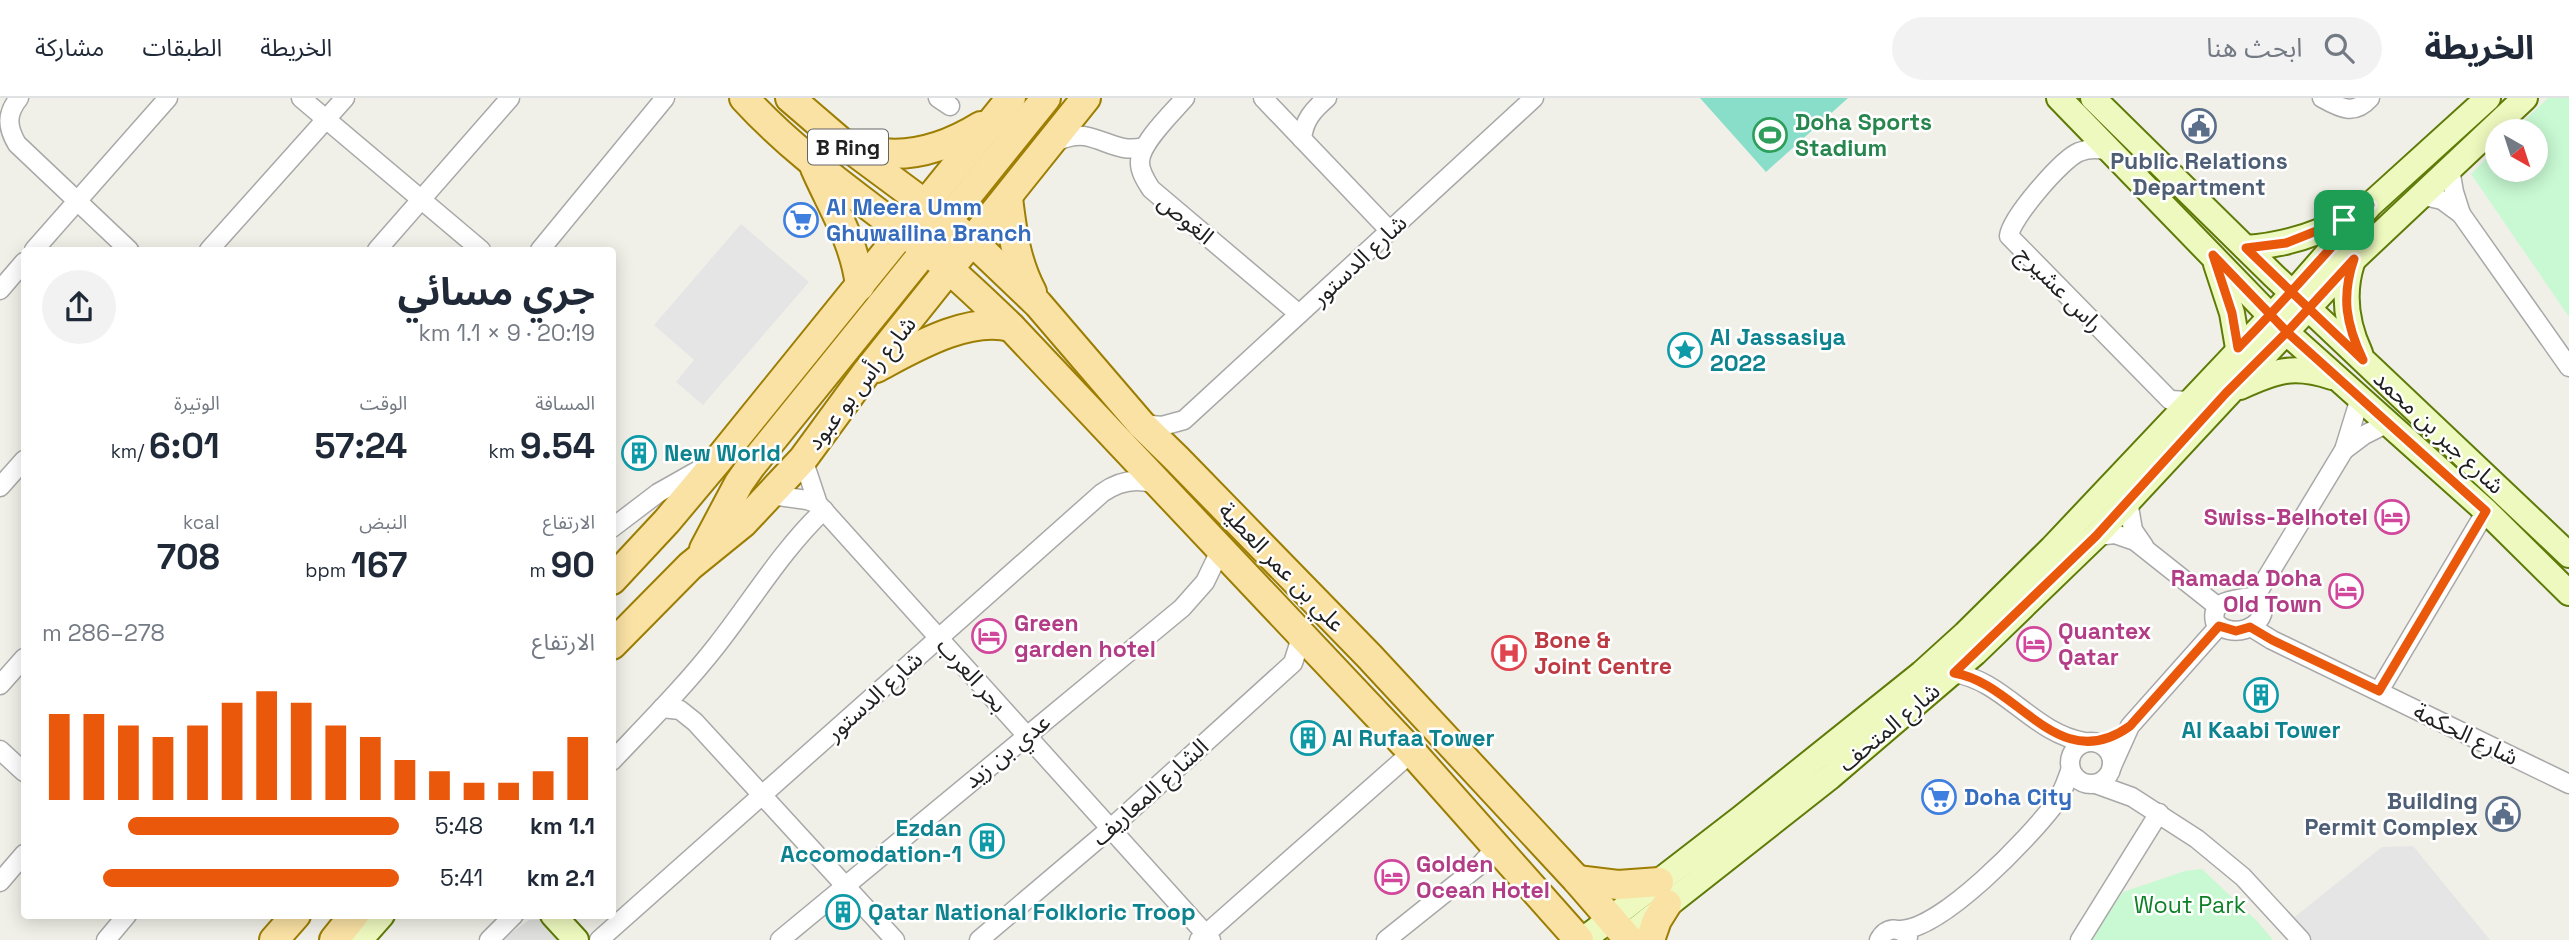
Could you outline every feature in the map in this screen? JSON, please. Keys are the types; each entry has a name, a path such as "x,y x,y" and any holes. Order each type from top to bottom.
{"main road":[{"name":"B Ring","path":"744,98 812,162 949,270"},
{"name":"B Ring","path":"790,98 840,141 925,204"},
{"path":"949,270 939,247 940,236 947,221 1046,98"},
{"name":"شارع رأس بو عبود","path":"616,641 700,557 743,523 803,459 866,373 1086,98"},
{"path":"840,141 864,150 890,154 916,153 941,147 967,135 1003,107"},
{"path":"700,557 739,483 914,241 925,204 1003,107"},
{"path":"812,162 857,260 860,286"},
{"path":"1008,198 1019,263 1038,304"},
{"name":"علي بن عمر العطية","path":"925,204 973,242 1038,304 1141,424 1369,656 1577,880 1609,936"},
{"path":"616,576 667,521 860,286 914,241"},
{"name":"علي بن عمر العطية","path":"949,270 1011,327 1412,752 1549,905 1609,936"},
{"path":"866,373 919,345 941,337 987,323 1011,327"},
{"path":"1381,719 1408,735 1445,767 1609,936 1657,920 1663,893 1577,880"},
{"path":"1549,905 1551,940"},
{"path":"274,940 292,919"},
{"path":"334,940 351,919"}],"street":[{"path":"19,98 13,106 5,132 126,247"},
{"path":"37,247 168,98"},
{"path":"301,98 477,247"},
{"path":"212,247 345,98"},
{"path":"380,247 510,98"},
{"path":"1048,145 1069,136 1084,136 1122,149 1144,148 1185,98"},
{"path":"1263,98 1390,231"},
{"path":"1302,139 1307,119 1326,98"},
{"name":"شارع الدستور","path":"1184,420 1534,98"},
{"name":"شارع جبر بن محمد","path":"2059,98 2278,324 2486,511 2569,593"},
{"path":"2093,98 2246,248 2286,243 2315,233 2370,205"},
{"path":"2322,98 2348,110 2364,105 2370,98"},
{"path":"2301,301 2370,205 2488,98"},
{"path":"2278,324 2301,301 2354,259 2525,98"},
{"path":"542,247 663,99"},
{"name":"الغوص","path":"1144,148 1140,167 1151,189 1299,314"},
{"name":"راس عشيرج","path":"2111,152 2102,148 2091,149 2070,157 2014,221 2009,236 2170,400 2189,401"},
{"path":"2451,169 2461,214 2569,368"},
{"path":"2420,195 2442,200 2461,214"},
{"name":"شارع جبر بن محمد","path":"2246,248 2569,555"},
{"path":"2213,255 2232,313 2238,348"},
{"path":"2354,259 2347,283 2346,307 2351,335 2363,360"},
{"path":"0,290 21,266"},
{"name":"شارع المتحف","path":"1663,893 1830,777 1954,673 2096,536 2226,393 2278,324"},
{"name":"شارع المتحف","path":"1609,936 1663,893 1785,783 1939,657 2052,548 2238,348 2278,324"},
{"path":"2226,393 2269,374 2287,370 2306,370 2339,379"},
{"path":"2255,597 2344,450 2360,398"},
{"path":"1141,424 1162,426 1184,420"},
{"path":"1176,458 1177,439 1184,420"},
{"path":"2344,450 2364,435 2388,423"},
{"path":"616,525 658,494 719,459"},
{"name":"بحر العرب","path":"803,459 821,507 1111,828 1205,938"},
{"path":"0,487 21,466"},
{"name":"شارع الدستور","path":"599,940 1112,486 1136,480 1160,486"},
{"path":"616,757 716,646 785,551 821,507 807,500 771,495"},
{"path":"2128,501 2133,530 2144,546"},
{"path":"616,508 635,510"},
{"path":"2379,691 2486,511"},
{"path":"2096,536 2121,535 2144,546 2217,606"},
{"name":"عدي بن زيد","path":"780,940 1182,608 1205,582 1220,551"},
{"path":"2255,597 2260,600 2263,612 2258,623 2236,631 2219,626 2214,617 2217,606 2226,601 2255,597"},
{"path":"1879,940 1884,932 1890,930 1908,937 1960,899 1994,869 2055,804 2109,775 2130,726 2219,626"},
{"name":"شارع الحكمة","path":"2250,627 2569,784"},
{"name":"الشارع المعاريف","path":"979,940 1111,828 1293,663 1298,644 1296,631"},
{"path":"1975,653 1985,684"},
{"path":"0,685 21,660"},
{"path":"1954,673 1970,676 1985,684 2053,733 2108,750 2112,767 2132,797"},
{"path":"662,708 680,710 688,715 895,940"},
{"path":"2055,804 2070,768 2073,751 2130,726"},
{"path":"2053,733 2080,782 2132,797 2197,839 2243,877 2301,940"},
{"path":"0,750 21,769"},
{"path":"1205,938 1412,752"},
{"path":"2080,940 2159,813"},
{"path":"1386,940 1481,864 1494,845"},
{"path":"0,882 21,858"},
{"path":"106,940 124,919"},
{"path":"360,940 378,919"},
{"path":"489,940 510,919"},
{"path":"557,919 576,940"}],"shaded area":[{"path":"741,224 809,282 703,405 676,382 694,360 654,325"},
{"path":"2413,846 2490,940 2310,940 2292,919 2382,847"},
{"path":"548,919 566,940 501,940 529,920"}],"green space":[{"name":"Doha Sports Stadium","path":"1700,98 1848,98 1766,172"},
{"path":"2548,98 2569,98 2569,317 2471,174 2485,159 2485,182 2548,182 2548,119 2526,119"},
{"name":"Wout Park","path":"2202,869 2257,921 2273,940 2090,940 2123,892 2185,871"}],"place":[{"name":"Public Relations Department","path":"2199,126"},
{"name":"Doha Sports Stadium","path":"1770,135"},
{"name":"Al Meera Umm Ghuwailina Branch","path":"801,220"},
{"name":"Al Jassasiya 2022","path":"1685,350"},
{"name":"New World","path":"639,453"},
{"name":"Swiss-Belhotel","path":"2392,517"},
{"name":"Ramada Doha Old Town","path":"2346,591"},
{"name":"Green garden hotel","path":"989,636"},
{"name":"Quantex Qatar","path":"2034,644"},
{"name":"Bone & Joint Centre","path":"1509,653"},
{"name":"Al Kaabi Tower","path":"2261,695"},
{"name":"Al Rufaa Tower","path":"1308,738"},
{"name":"Doha City","path":"1939,797"},
{"name":"Building Permit Complex","path":"2503,814"},
{"name":"Ezdan Accomodation-1","path":"987,841"},
{"name":"Golden Ocean Hotel","path":"1392,877"},
{"name":"Qatar National Folkloric Troop","path":"843,912"}],"route":[{"path":"2344,220 2286,243 2246,248 2274,276 2293,293 2309,309 2363,360 2351,335 2346,307 2347,283 2354,259 2309,309 2287,332 2486,511 2379,691 2250,627 2230,631 2219,626 2130,726 2112,736 2085,742 2053,733 1978,679 1954,673 2096,536 2226,393 2287,332 2270,316 2213,255 2226,290 2238,348 2257,330 2270,316 2293,293 2370,205 2344,220"}]}
